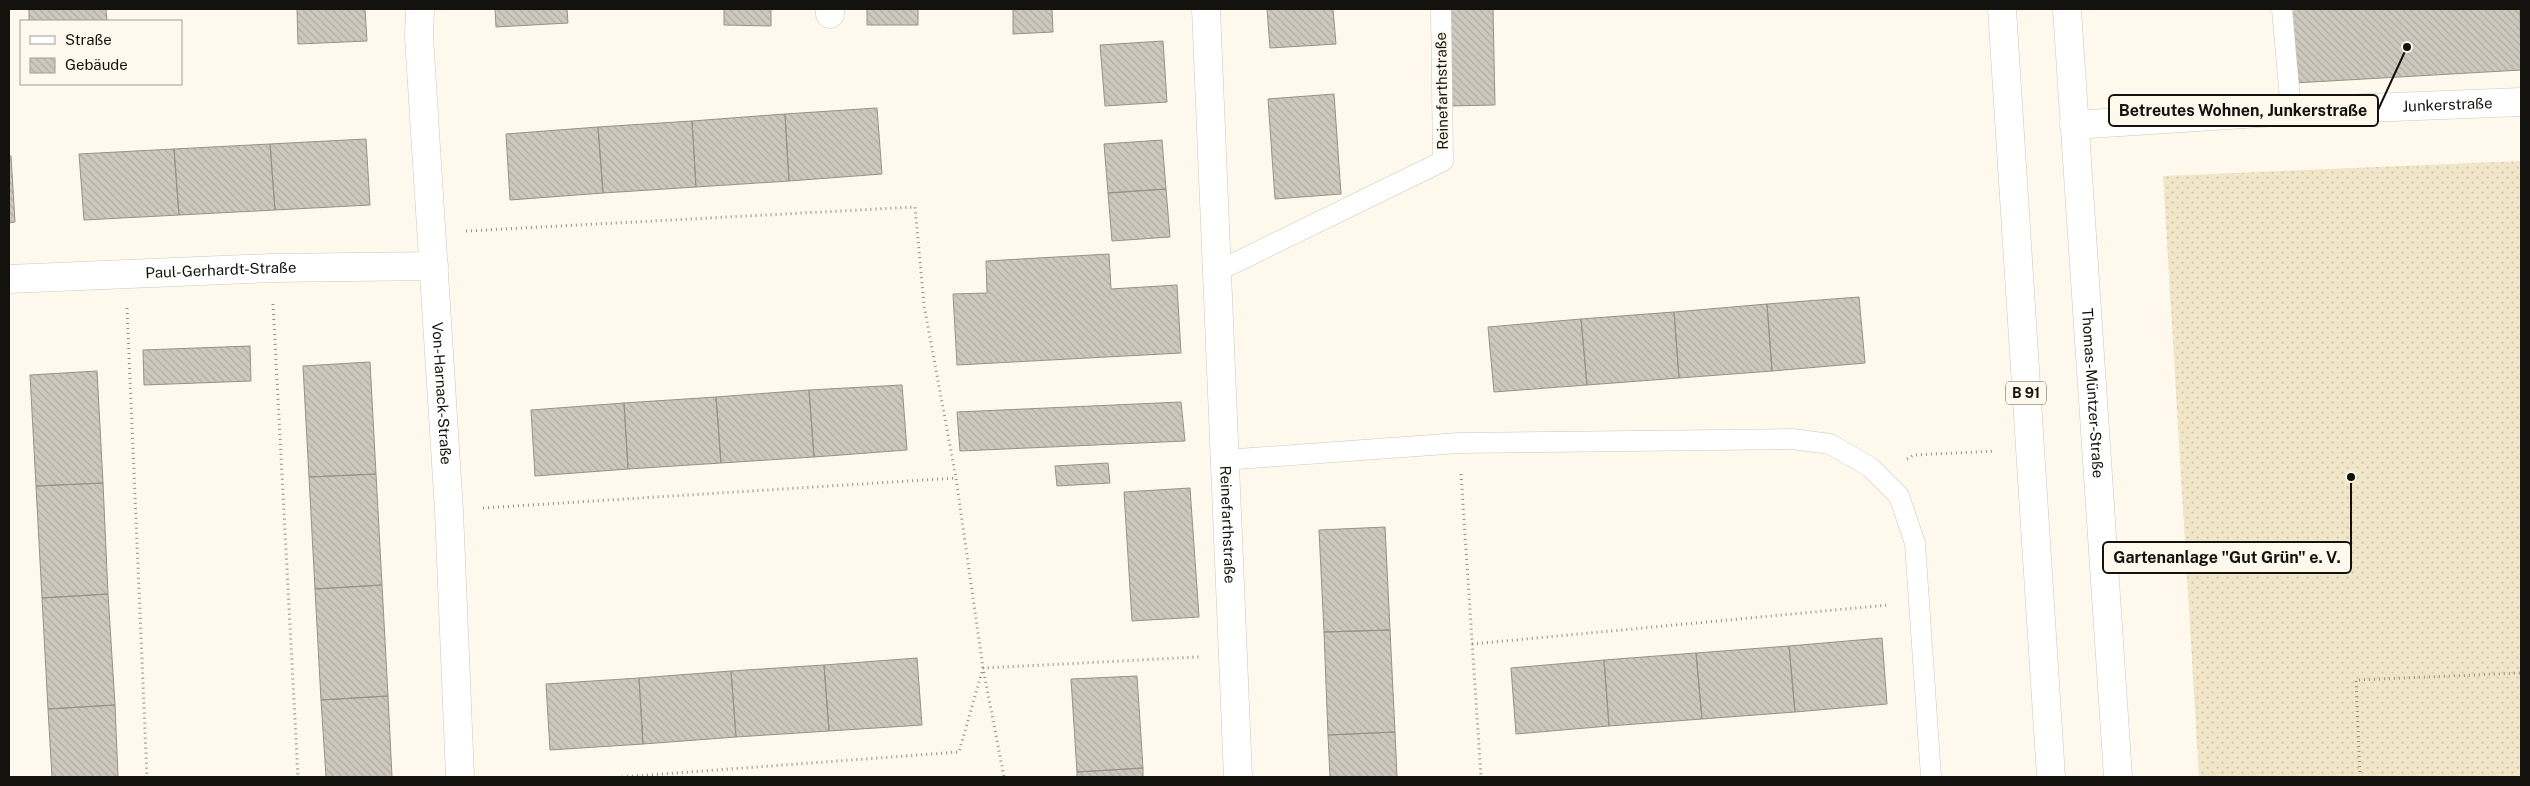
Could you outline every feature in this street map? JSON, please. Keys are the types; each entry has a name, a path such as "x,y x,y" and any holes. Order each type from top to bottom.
{"street":[{"name":"Von-Harnack-Straße","path":"420,9 419,37 449,510 460,777"},
{"name":"Reinefarthstraße","path":"1206,9 1238,777"},
{"name":"B 91","path":"2002,9 2051,777"},
{"name":"Thomas-Müntzer-Straße","path":"2067,9 2118,777"},
{"name":"Junkerstraße","path":"2074,125 2291,111 2521,102"},
{"name":"Paul-Gerhardt-Straße","path":"9,279 271,268 434,266"}],"lane":[{"name":"Reinefarthstraße","path":"1216,272 1443,161 1441,9"},
{"path":"2282,9 2291,111"},
{"path":"1224,460 1459,443 1792,439 1830,444 1870,467 1899,496 1915,543 1931,777"}],"path":[{"path":"431,233 915,207 924,305 956,478 983,668 1004,777"},
{"path":"271,268 298,777"},
{"path":"126,274 147,777"},
{"path":"1459,443 1481,777"},
{"path":"1877,474 1914,455 1999,451"},
{"path":"449,510 956,478"},
{"path":"1472,644 1919,602"},
{"path":"983,668 1232,655"},
{"path":"622,777 958,752 983,668"},
{"path":"2360,777 2356,680 2521,673"}],"shaded area":[{"path":"2521,161 2521,777 2199,777 2163,176"}],"building":[{"path":"29,9 106,9 107,20 29,20"},
{"path":"297,9 365,9 367,41 298,44"},
{"path":"495,9 567,9 568,23 496,27"},
{"path":"724,9 771,9 771,26 724,25"},
{"path":"867,9 918,9 918,25 867,25"},
{"path":"1013,9 1052,9 1053,32 1013,34"},
{"path":"1267,9 1333,9 1336,44 1270,48"},
{"path":"1447,9 1493,9 1495,105 1448,106"},
{"path":"2290,9 2520,9 2521,70 2294,83"},
{"path":"1163,41 1167,102 1105,106 1100,45"},
{"path":"1334,94 1341,194 1275,199 1268,99"},
{"path":"877,108 882,174 789,181 785,114"},
{"path":"785,114 789,181 696,187 692,121"},
{"path":"692,121 696,187 603,193 598,127"},
{"path":"598,127 603,193 510,200 506,134"},
{"path":"366,139 370,205 275,210 270,144"},
{"path":"1162,140 1166,189 1108,193 1104,144"},
{"path":"270,144 275,210 179,215 174,149"},
{"path":"174,149 179,215 84,220 79,154"},
{"path":"9,156 11,156 15,222 9,223"},
{"path":"1166,189 1170,237 1112,241 1108,193"},
{"path":"1109,254 1111,289 1177,285 1181,353 957,365 953,294 987,293 986,261"},
{"path":"1859,297 1865,363 1772,371 1767,304"},
{"path":"1767,304 1772,371 1679,378 1674,312"},
{"path":"1674,312 1679,378 1587,385 1581,319"},
{"path":"1581,319 1587,385 1494,392 1488,327"},
{"path":"250,346 251,381 144,385 143,350"},
{"path":"370,362 376,474 309,477 303,366"},
{"path":"97,371 103,483 36,486 30,375"},
{"path":"902,385 907,450 814,457 809,390"},
{"path":"809,390 814,457 721,463 716,397"},
{"path":"716,397 721,463 628,469 624,403"},
{"path":"1181,402 1185,441 960,451 957,412"},
{"path":"624,403 628,469 535,476 531,410"},
{"path":"1108,463 1110,483 1057,486 1055,466"},
{"path":"376,474 382,585 315,589 309,477"},
{"path":"103,483 108,594 42,598 36,486"},
{"path":"1190,488 1199,617 1132,621 1124,492"},
{"path":"1385,527 1390,630 1324,632 1319,530"},
{"path":"382,585 388,696 321,700 315,589"},
{"path":"108,594 115,705 48,709 42,598"},
{"path":"1390,630 1395,732 1328,735 1324,632"},
{"path":"1882,638 1887,704 1795,712 1789,646"},
{"path":"1789,646 1795,712 1702,719 1696,653"},
{"path":"1696,653 1702,719 1609,726 1604,660"},
{"path":"917,658 922,725 829,731 824,665"},
{"path":"1604,660 1609,726 1516,734 1511,668"},
{"path":"824,665 829,731 736,737 731,671"},
{"path":"731,671 736,737 643,744 639,678"},
{"path":"1137,676 1143,768 1077,772 1071,679"},
{"path":"639,678 643,744 550,750 546,684"},
{"path":"388,696 392,777 326,777 321,700"},
{"path":"115,705 118,777 52,777 48,709"},
{"path":"1395,732 1397,777 1330,777 1328,735"},
{"path":"1143,768 1143,777 1077,777 1077,772"}],"place":[{"name":"Betreutes Wohnen, Junkerstraße","path":"2407,47"},
{"name":"Gartenanlage \"Gut Grün\" e. V.","path":"2351,477"}]}
